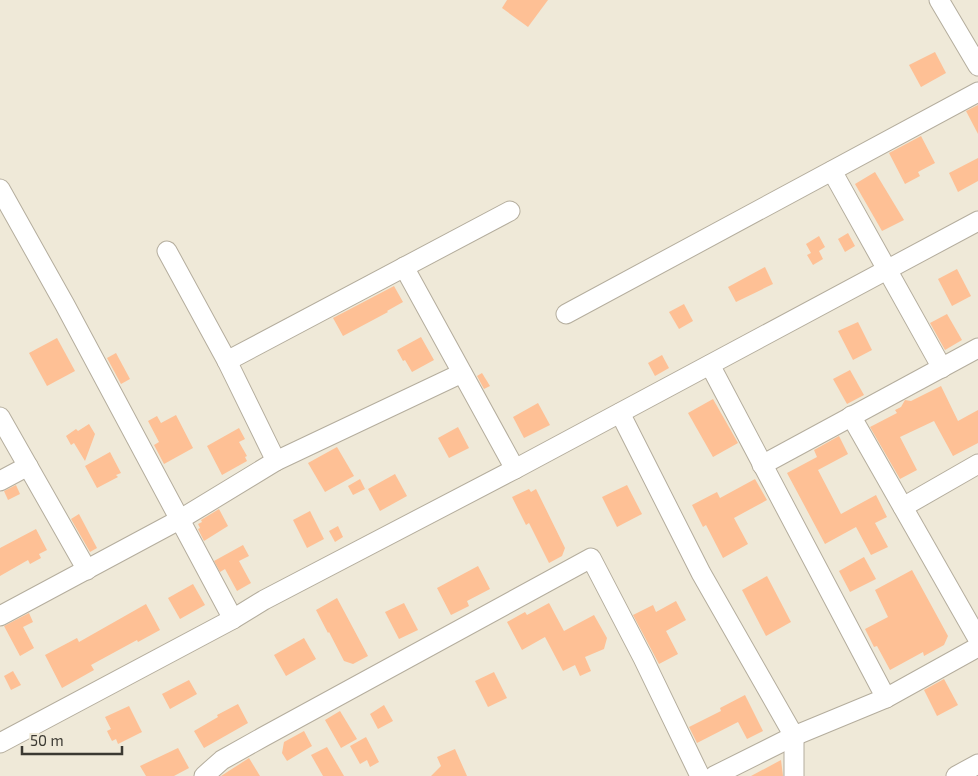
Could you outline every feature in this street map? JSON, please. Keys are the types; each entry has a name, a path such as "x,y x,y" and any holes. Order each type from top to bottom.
{"street":[{"path":"940,0 978,66"},
{"path":"566,314 978,92"},
{"path":"832,171 942,368"},
{"path":"0,189 65,305 233,619"},
{"path":"227,361 510,211"},
{"path":"0,743 233,619 264,600 515,469 978,222"},
{"path":"166,251 227,361 276,461"},
{"path":"404,267 515,469"},
{"path":"762,465 978,348"},
{"path":"710,365 886,698"},
{"path":"0,616 179,520 276,461 462,373"},
{"path":"620,413 701,573 794,736 794,776"},
{"path":"0,416 87,570"},
{"path":"851,416 978,639"},
{"path":"903,507 978,464"},
{"path":"0,481 28,466"},
{"path":"204,776 222,760 591,558 643,658 700,776"},
{"path":"714,776 794,736 886,698 978,647"},
{"path":"956,776 978,764"}],"building":[{"path":"507,0 548,0 528,27 502,8"},
{"path":"935,52 946,73 921,87 909,65"},
{"path":"978,105 978,134 966,111"},
{"path":"921,136 935,163 918,172 920,176 905,184 889,153"},
{"path":"978,158 978,181 958,192 949,173"},
{"path":"875,172 904,220 882,231 855,184"},
{"path":"848,233 855,246 845,252 838,239"},
{"path":"819,236 825,247 819,251 823,259 813,265 807,255 811,253 806,244"},
{"path":"765,267 773,284 736,302 728,287"},
{"path":"957,269 971,296 952,306 938,279"},
{"path":"394,286 403,302 343,336 333,318"},
{"path":"684,304 693,321 679,329 669,312"},
{"path":"947,314 962,340 945,350 930,323"},
{"path":"858,322 872,350 853,360 838,331"},
{"path":"421,337 434,360 412,372 397,350"},
{"path":"57,338 75,371 47,386 29,353"},
{"path":"116,353 130,379 121,384 107,358"},
{"path":"662,355 669,368 655,376 648,363"},
{"path":"850,370 864,395 847,404 833,379"},
{"path":"482,373 490,386 484,389 477,376"},
{"path":"941,386 958,421 978,410 978,443 953,456 934,421 900,437 917,470 900,479 870,427 897,413 895,410 901,407 905,400 911,401"},
{"path":"713,399 738,443 713,457 688,413"},
{"path":"538,403 550,425 524,438 513,417"},
{"path":"176,415 193,448 164,464 154,445 159,442 148,421 157,416 161,423"},
{"path":"89,424 95,434 85,461 74,443 71,445 66,436 76,429 78,431"},
{"path":"458,427 469,448 449,458 438,438"},
{"path":"239,428 245,439 239,442 247,456 245,457 247,461 222,475 207,446"},
{"path":"839,436 848,454 818,470 841,514 876,495 887,517 875,523 888,547 871,555 856,527 825,544 787,473 817,457 814,450"},
{"path":"337,447 354,476 325,492 308,463"},
{"path":"110,452 121,473 116,475 118,477 97,488 85,466"},
{"path":"395,474 407,496 380,511 368,489"},
{"path":"360,479 365,489 353,495 348,486"},
{"path":"755,479 767,500 734,518 748,544 723,558 706,525 703,527 692,505 717,492 720,498"},
{"path":"16,485 20,494 8,500 4,491"},
{"path":"627,485 642,514 617,527 602,497"},
{"path":"529,489 531,492 536,489 565,548 562,556 549,563 529,523 526,525 512,497"},
{"path":"219,509 228,526 204,541 198,529 200,528 198,524 202,522 201,520"},
{"path":"310,511 324,539 307,548 293,520"},
{"path":"79,514 97,548 90,552 71,519"},
{"path":"338,526 343,537 335,542 329,531"},
{"path":"36,529 47,550 39,554 41,558 30,564 28,560 0,576 0,548"},
{"path":"243,545 249,556 239,561 251,583 237,591 225,569 220,572 214,561"},
{"path":"864,557 876,579 850,592 839,571"},
{"path":"478,566 490,589 467,601 469,606 451,615 437,588"},
{"path":"912,570 948,636 944,645 924,656 923,652 890,670 877,646 874,647 865,629 888,617 875,590"},
{"path":"767,576 791,622 766,636 742,590"},
{"path":"193,584 205,605 180,619 168,598"},
{"path":"337,598 368,656 353,664 344,661 316,610"},
{"path":"676,601 686,620 666,631 678,654 659,664 633,615 653,605 656,612"},
{"path":"404,603 418,630 399,639 385,612"},
{"path":"549,603 564,631 594,615 607,638 604,649 585,657 591,671 580,676 575,665 563,671 545,637 522,650 507,622 525,612 527,615"},
{"path":"146,604 160,630 91,665 94,670 62,688 45,655 77,638 79,642"},
{"path":"29,613 33,622 23,627 34,648 20,656 4,626"},
{"path":"304,638 316,659 286,676 274,655"},
{"path":"13,671 21,685 11,690 4,676"},
{"path":"494,672 507,698 488,707 475,681"},
{"path":"944,679 958,705 937,716 924,690"},
{"path":"189,680 197,694 170,709 162,694"},
{"path":"745,695 763,731 747,739 738,722 697,743 689,727 721,711 720,708"},
{"path":"238,704 248,723 204,748 194,731 218,717 217,715"},
{"path":"384,705 393,721 378,729 370,714"},
{"path":"129,706 142,732 118,744 116,739 112,741 107,731 111,729 105,717"},
{"path":"340,711 357,739 341,748 325,720"},
{"path":"304,731 312,746 287,761 282,753 284,742"},
{"path":"366,737 379,762 370,767 367,760 360,764 350,746"},
{"path":"327,747 344,776 323,776 311,755"},
{"path":"178,748 189,768 174,776 146,776 140,766"},
{"path":"455,749 467,776 431,776 441,766 437,757"},
{"path":"249,758 260,776 221,776"},
{"path":"781,760 783,776 751,776"}]}
